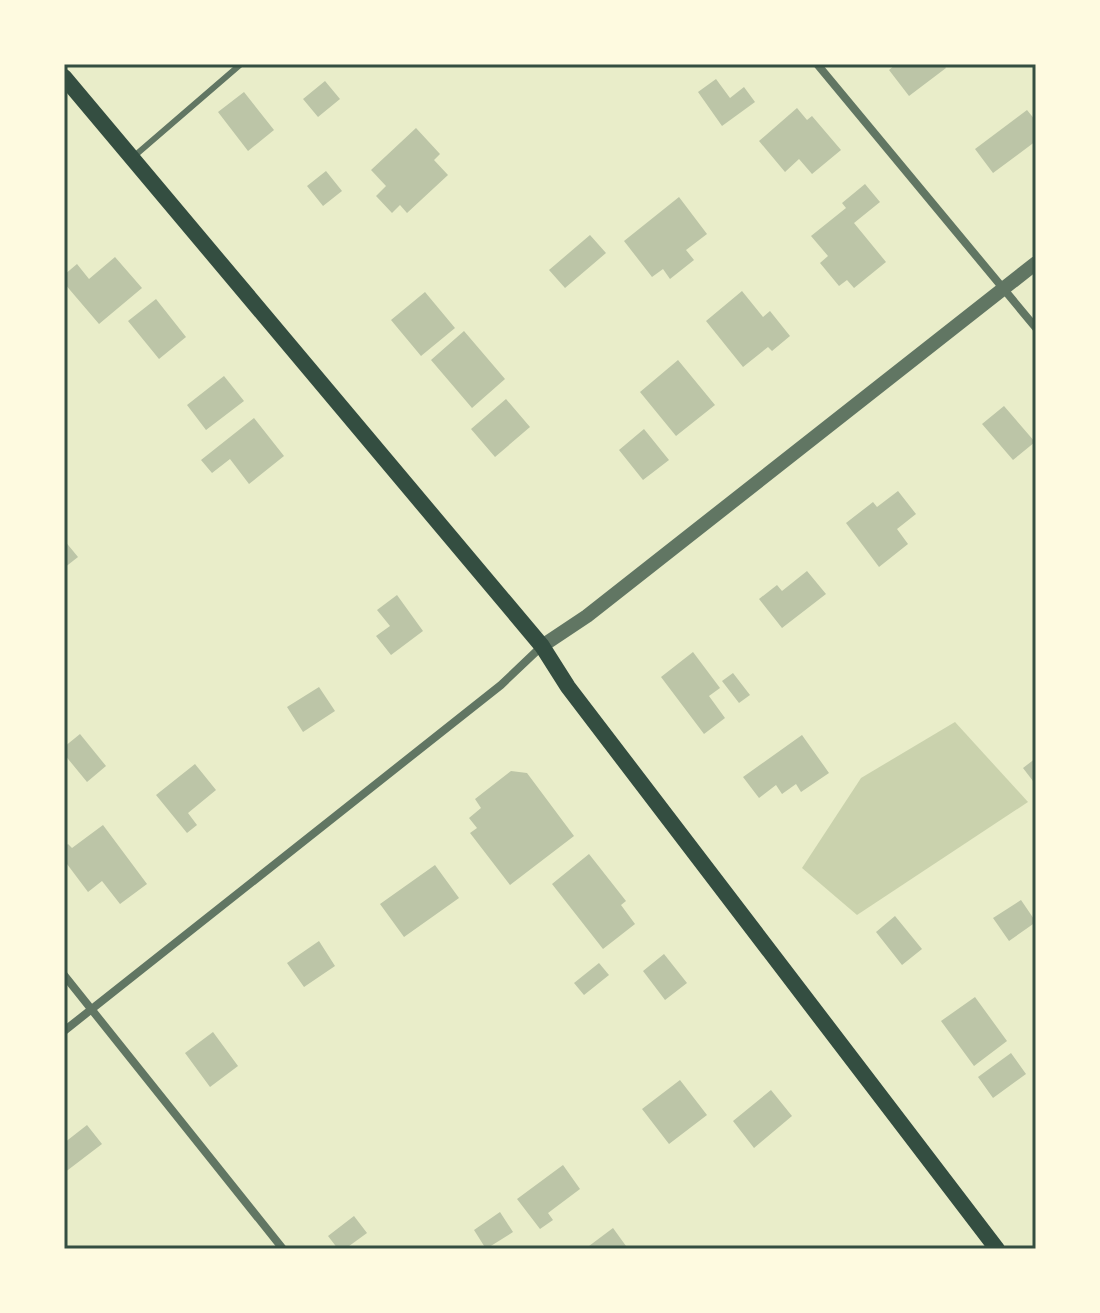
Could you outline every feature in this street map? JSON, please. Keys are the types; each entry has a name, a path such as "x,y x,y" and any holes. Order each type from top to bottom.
{"main road":[{"path":"64,77 542,646 568,687 997,1249"}],"street":[{"path":"817,64 1036,328"},
{"path":"64,1031 501,685 542,646 587,616 1036,263"},
{"path":"64,975 283,1249"}],"lane":[{"path":"132,158 241,64"}],"green space":[{"path":"955,722 1028,802 857,915 802,868 861,778"}],"building":[{"path":"896,64 943,64 946,68 909,96 889,70"},
{"path":"716,79 730,98 744,87 755,102 722,126 698,92"},
{"path":"325,81 340,99 318,117 303,99"},
{"path":"244,92 274,130 248,151 218,112"},
{"path":"797,108 807,120 812,116 841,150 812,174 799,159 785,172 759,141"},
{"path":"1027,110 1036,121 1036,141 993,173 975,149"},
{"path":"416,128 440,154 434,160 448,175 407,213 400,205 392,213 376,196 386,186 371,170"},
{"path":"326,171 342,191 323,206 307,186"},
{"path":"865,184 880,202 854,223 886,262 854,288 847,280 839,286 820,263 828,256 811,236 846,208 842,203"},
{"path":"679,197 707,234 686,250 694,260 670,279 663,269 652,277 624,241"},
{"path":"590,235 606,253 565,288 549,270"},
{"path":"115,257 142,288 99,324 64,283 64,275 77,264 89,279"},
{"path":"742,291 763,317 770,311 790,336 772,351 768,347 743,367 706,321"},
{"path":"425,292 455,328 421,356 391,320"},
{"path":"156,299 186,337 159,359 128,321"},
{"path":"464,331 505,379 472,408 431,360"},
{"path":"678,360 715,405 676,436 640,392"},
{"path":"224,376 244,401 206,430 187,405"},
{"path":"506,399 530,427 495,457 471,429"},
{"path":"1004,406 1035,442 1013,460 982,424"},
{"path":"254,418 284,456 249,484 230,459 212,473 201,460"},
{"path":"644,429 669,460 643,480 619,450"},
{"path":"898,491 916,514 897,529 908,544 879,567 846,523 873,502 877,507"},
{"path":"64,540 78,557 64,568"},
{"path":"807,571 826,594 782,628 759,599 777,585 782,591"},
{"path":"397,595 423,631 391,655 376,636 390,626 377,610"},
{"path":"693,652 720,688 709,696 725,718 704,734 661,677"},
{"path":"733,673 750,695 739,703 722,681"},
{"path":"319,687 335,711 303,732 287,707"},
{"path":"80,734 106,766 87,782 64,754 64,747"},
{"path":"802,735 829,773 801,792 796,784 782,794 776,785 759,798 743,777"},
{"path":"1036,758 1036,785 1023,768"},
{"path":"195,764 216,790 188,813 197,825 187,833 156,795"},
{"path":"511,771 527,773 574,836 510,885 470,833 477,828 469,818 481,808 475,799"},
{"path":"103,825 147,884 120,904 102,881 88,892 64,860 64,847 68,844 72,848"},
{"path":"589,854 626,901 621,905 635,924 603,949 552,884"},
{"path":"435,865 459,898 404,937 380,904"},
{"path":"1021,900 1036,922 1009,941 993,918"},
{"path":"895,916 922,949 902,965 876,932"},
{"path":"319,941 335,966 304,987 287,963"},
{"path":"664,954 687,983 665,1000 643,971"},
{"path":"599,963 609,975 584,995 574,983"},
{"path":"975,997 1007,1041 974,1066 941,1021"},
{"path":"213,1032 238,1066 210,1087 185,1053"},
{"path":"1011,1053 1026,1074 993,1098 978,1077"},
{"path":"680,1080 707,1115 669,1144 642,1109"},
{"path":"771,1090 792,1116 754,1148 733,1121"},
{"path":"87,1125 102,1144 64,1173 64,1143"},
{"path":"563,1165 580,1189 548,1213 553,1220 540,1229 517,1199"},
{"path":"500,1212 513,1232 486,1249 474,1230"},
{"path":"354,1216 367,1233 345,1249 338,1249 328,1236"},
{"path":"613,1228 626,1246 622,1249 591,1249 589,1246"}]}
